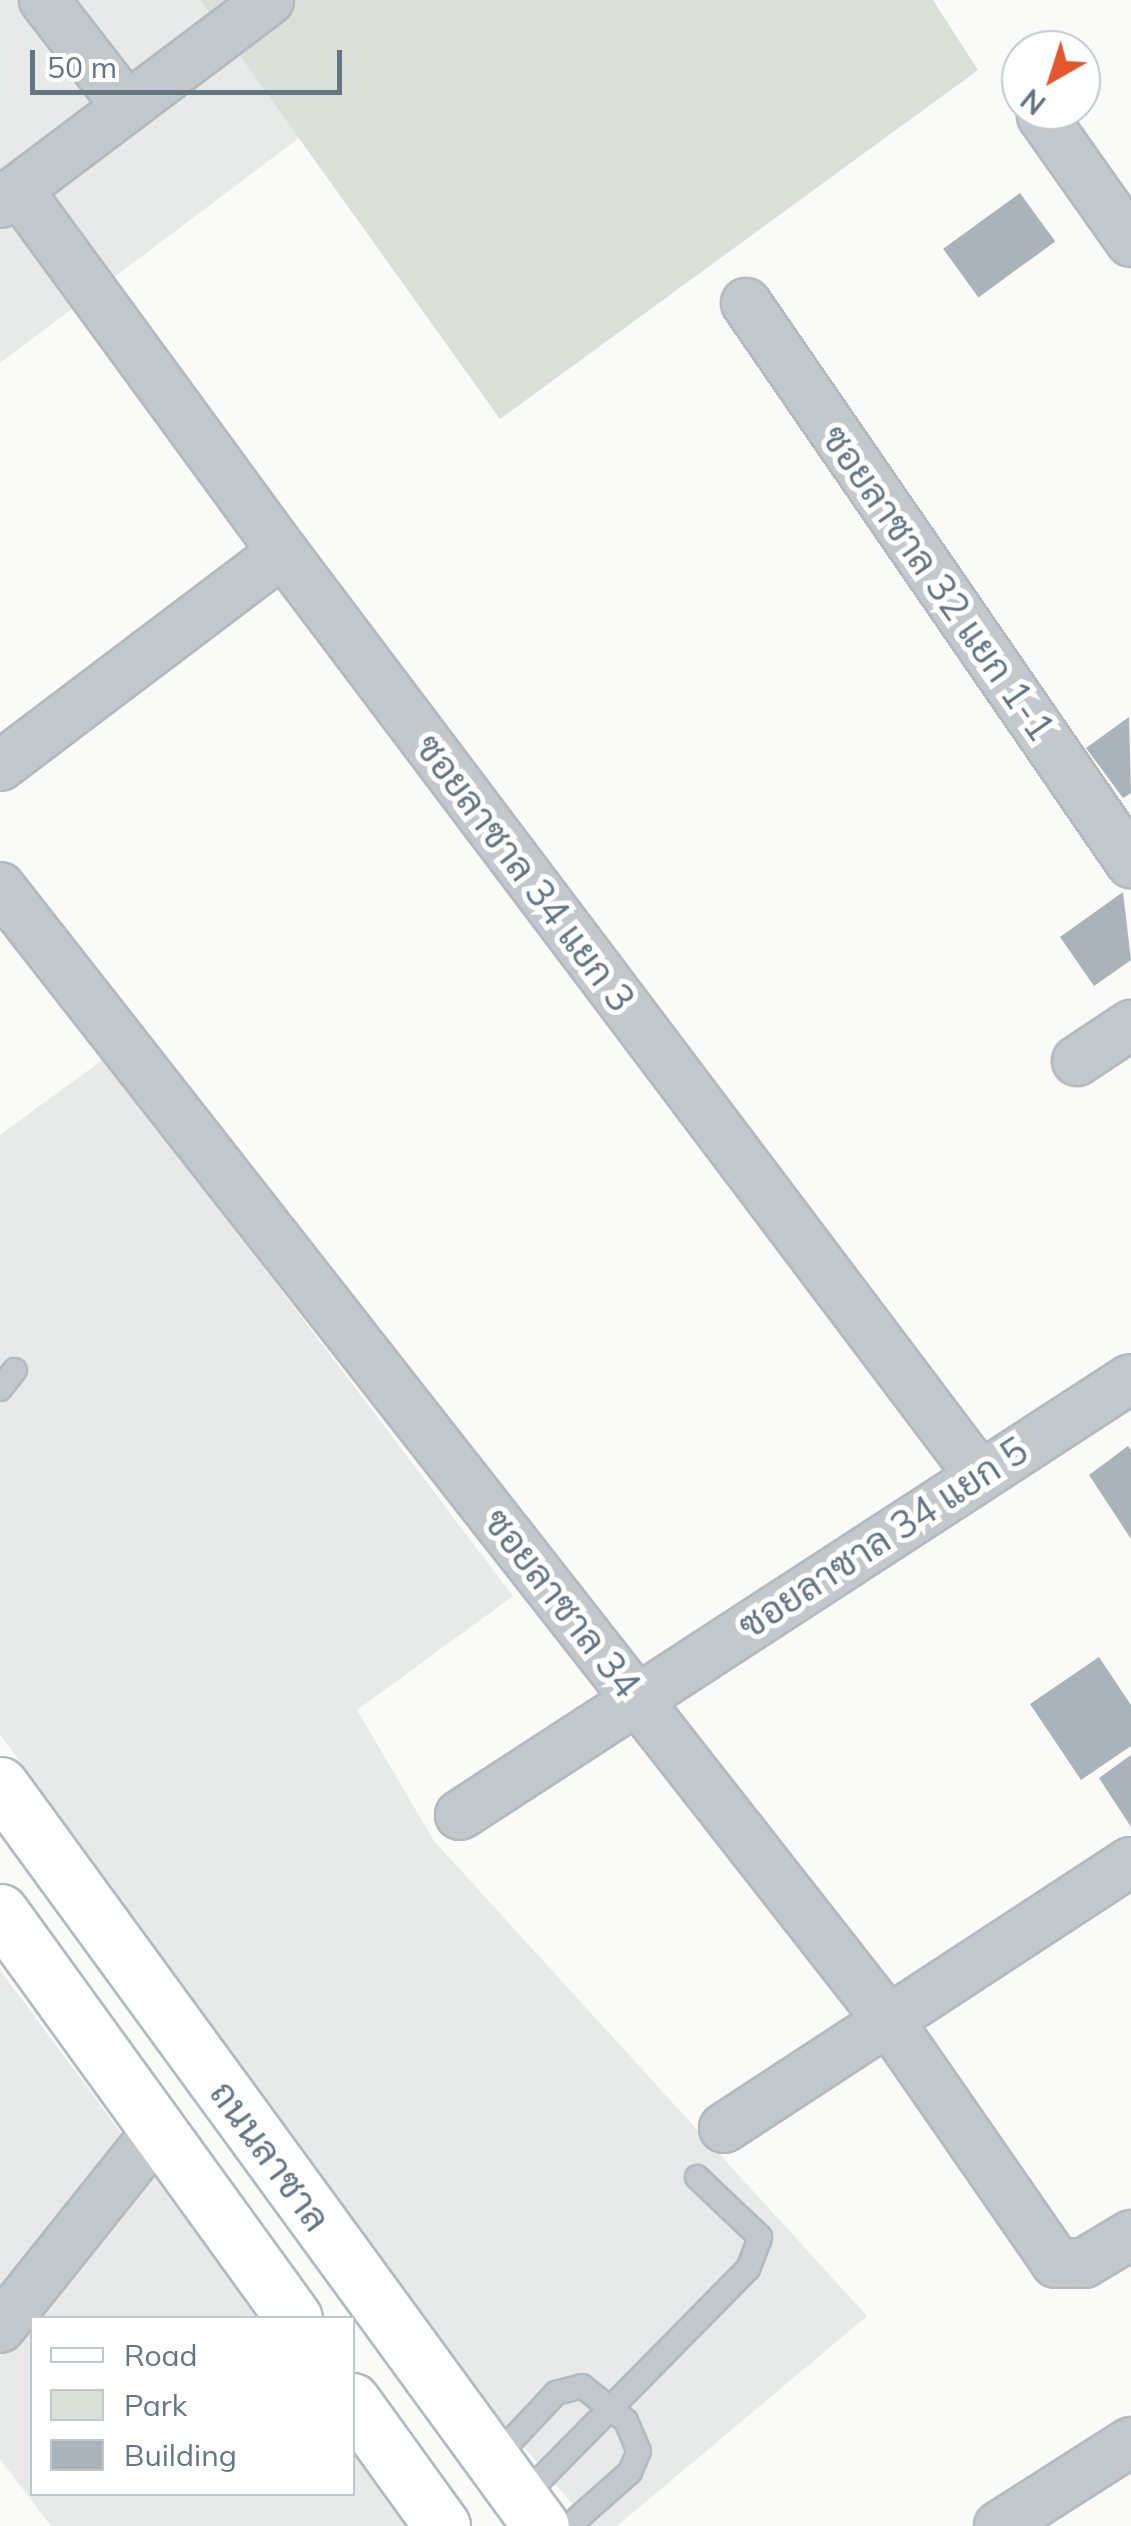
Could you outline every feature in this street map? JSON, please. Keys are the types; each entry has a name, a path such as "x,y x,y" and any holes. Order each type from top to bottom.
{"street":[{"path":"44,0 127,107"},
{"path":"9,196 269,0"},
{"path":"1052,130 1131,242"},
{"name":"ซอยลาซาล 34 แยก 3","path":"9,196 283,552 980,1476"},
{"name":"ซอยลาซาล 32 แยก 1-1","path":"746,303 1131,862"},
{"path":"0,766 283,552"},
{"name":"ซอยลาซาล 34","path":"0,887 888,2020 1056,2263 1084,2263 1131,2235"},
{"path":"1077,1061 1131,1025"},
{"name":"ซอยลาซาล 34 แยก 5","path":"460,1815 1130,1379"},
{"name":"ถนนลาซาล","path":"0,1785 518,2495"},
{"path":"724,2128 1131,1862"},
{"name":"ถนนลาซาล","path":"0,1912 293,2316"},
{"path":"0,2328 159,2130"},
{"path":"355,2405 442,2526"},
{"path":"999,2526 1130,2445"}],"lane":[{"path":"0,1389 15,1370"},
{"path":"518,2495 748,2269 760,2237 696,2178"},
{"path":"518,2495 556,2394 582,2386 609,2406 639,2452 630,2472 569,2526"}],"shaded area":[{"path":"0,0 200,0 299,138 0,363"},
{"path":"105,1058 513,1596 357,1710 434,1841 867,2316 617,2526 591,2526 485,2401 0,1734 0,1135"},
{"path":"0,1970 258,2316 30,2316 30,2496 355,2496 355,2447 413,2526 51,2526 0,2459"}],"green space":[{"path":"200,0 933,0 978,70 500,419"}],"building":[{"path":"1020,193 1055,242 978,297 943,249"},
{"path":"1129,717 1131,793 1123,798 1086,748"},
{"path":"1123,892 1131,960 1094,986 1060,937"},
{"path":"1128,1446 1131,1450 1131,1539 1089,1475"},
{"path":"1099,1657 1131,1705 1131,1746 1081,1780 1030,1704"},
{"path":"1131,1755 1131,1827 1099,1778"}]}
